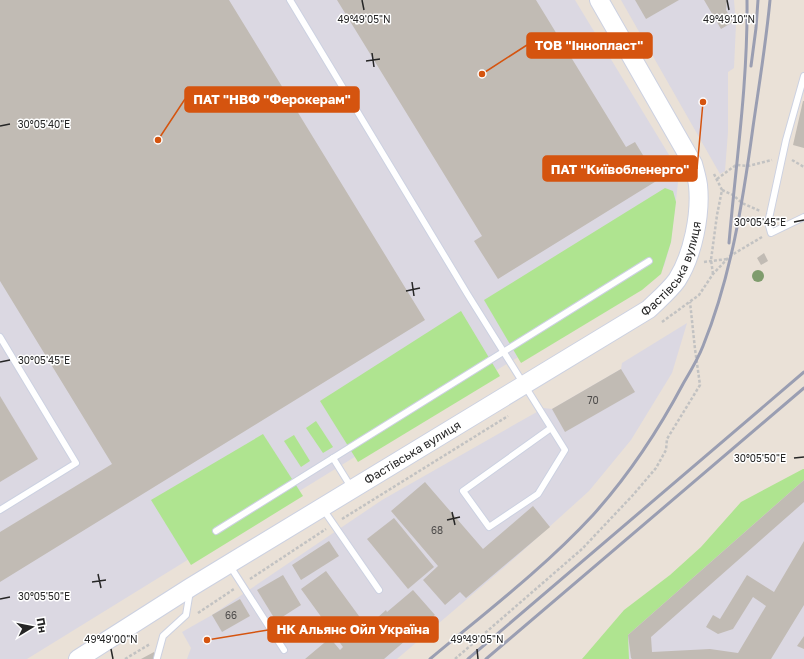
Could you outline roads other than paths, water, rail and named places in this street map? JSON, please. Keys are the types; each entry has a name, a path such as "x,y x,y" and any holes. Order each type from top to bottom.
{"street":[{"name":"Фастівська вулиця","path":"78,659 191,587 649,309 675,282 684,267 694,235 698,208 698,184 693,164 599,0"}],"lane":[{"path":"290,0 468,295 565,450 538,494 489,527 462,491 551,428"},
{"path":"804,76 782,158 768,222 771,233 804,217"},
{"path":"216,530 649,261"},
{"path":"0,336 76,463 0,510"},
{"path":"333,458 352,489"},
{"path":"322,508 379,590"},
{"path":"229,564 284,650"},
{"path":"157,658 163,636 186,615 191,587"}],"railway":[{"path":"729,243 744,92 747,0"},
{"path":"751,66 758,0"},
{"path":"430,659 534,572 593,515 618,485 642,452 663,419 696,361 713,320 735,238 749,155 770,0"},
{"path":"468,659 804,372"},
{"path":"486,659 804,388"}],"place":[{"name":"ТОВ \"Іннопласт\"","path":"482,74"},
{"name":"ПАТ \"Київобленерго\"","path":"703,102"},
{"name":"ПАТ \"НВФ \"Ферокерам\"","path":"158,140"},
{"name":"НК Альянс Ойл Україна","path":"207,640"}]}
